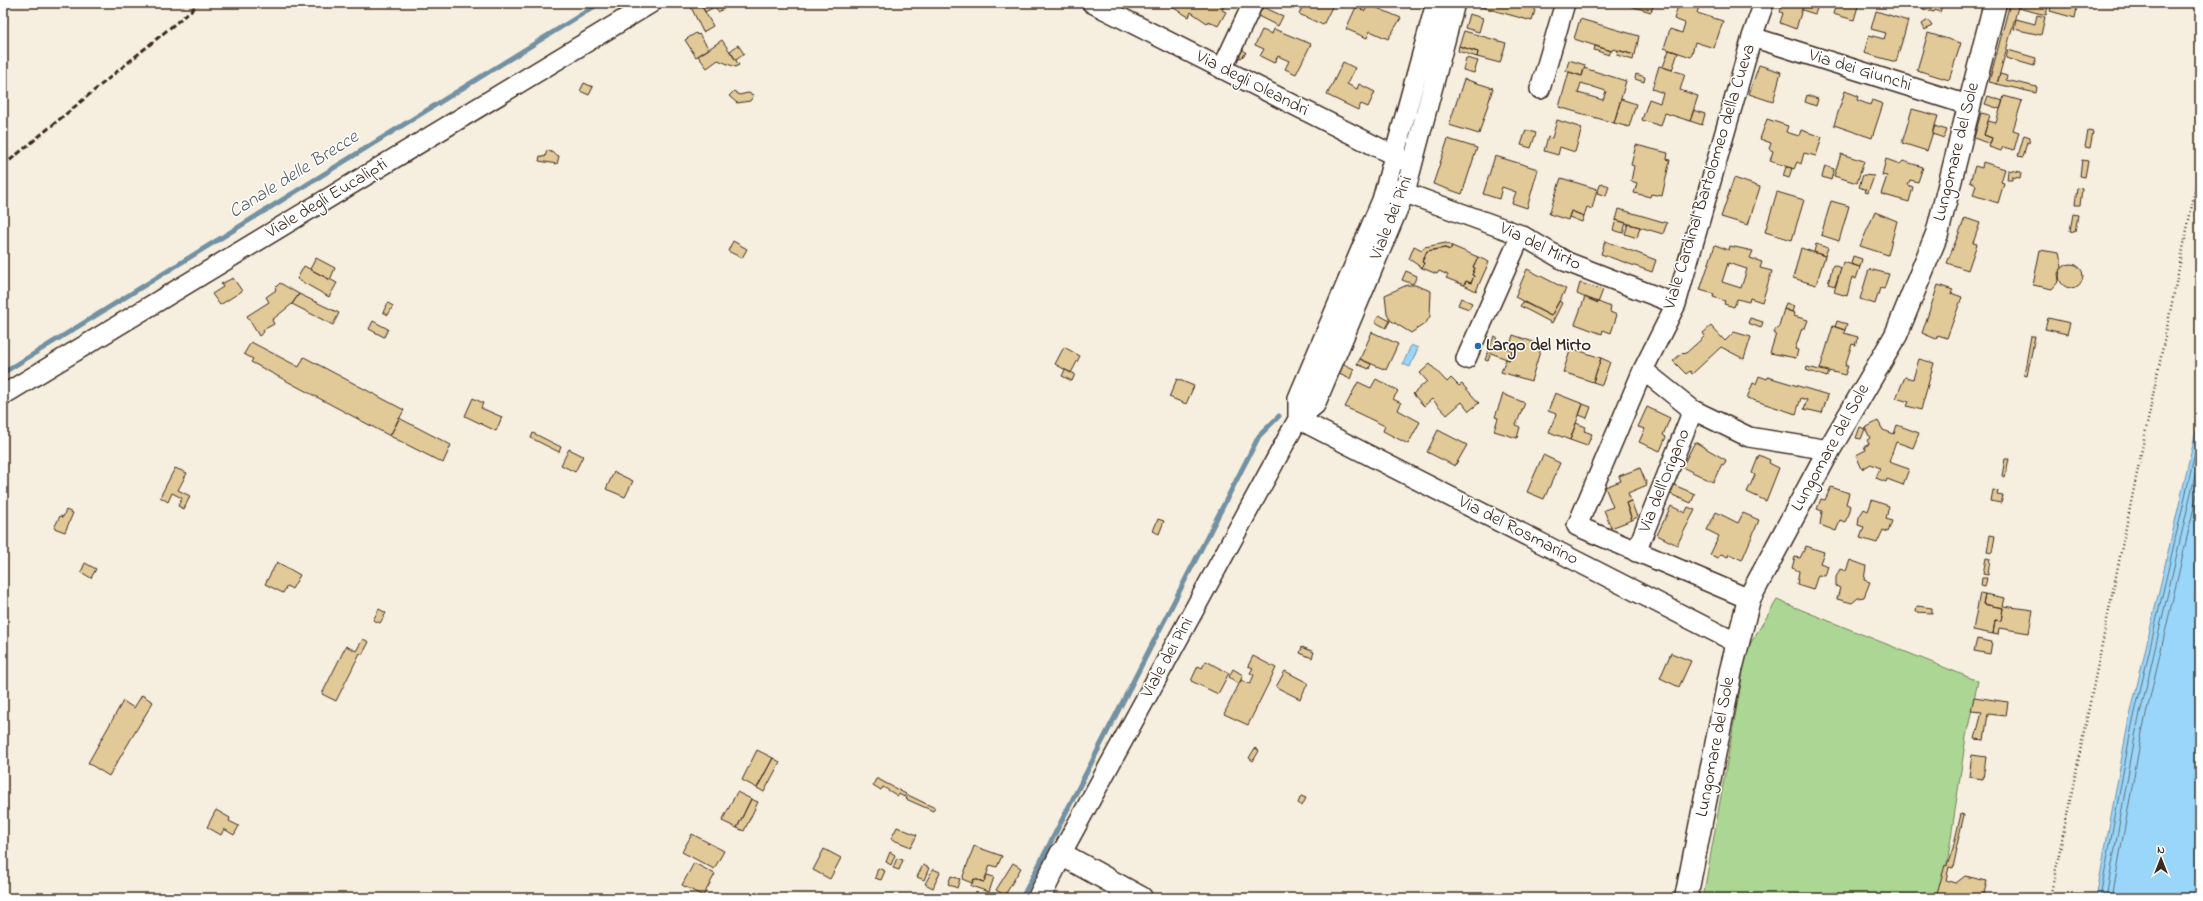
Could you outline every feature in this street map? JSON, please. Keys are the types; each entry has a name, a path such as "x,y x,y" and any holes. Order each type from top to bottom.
{"street":[{"name":"Viale degli Eucalipti","path":"3,395 651,3"},
{"name":"Via degli Oleandri","path":"1092,3 1412,165"},
{"path":"1222,69 1253,3"},
{"name":"Viale dei Pini","path":"1298,420 1298,398 1382,200 1393,155 1436,3"},
{"name":"Viale dei Pini","path":"1039,898 1298,420 1314,405 1405,192 1455,3"},
{"path":"1540,89 1565,3"},
{"name":"Viale Cardinal Bartolomeo della Cueva","path":"1577,526 1642,370 1676,304 1752,37 1764,3"},
{"name":"Lungomare del Sole","path":"1686,898 1737,643 1749,599 1829,450 1896,335 1937,234 1968,105 1995,3"},
{"name":"Via dei Giunchi","path":"1752,37 1968,105"},
{"name":"Via del Mirto","path":"1385,186 1521,235 1567,262 1676,304"},
{"path":"1466,358 1521,235"},
{"path":"1642,370 1693,410 1749,437 1829,450"},
{"name":"Via dell'Origano","path":"1636,552 1693,410"},
{"name":"Via del Rosmarino","path":"1298,420 1737,643"},
{"name":"Via del Rosmarino","path":"1577,526 1749,599"},
{"path":"1062,854 1142,898"}],"path":[{"path":"2050,898 2200,166"}],"green space":[{"path":"1777,600 1978,681 1966,737 1942,898 1703,898 1747,649"}],"water":[{"path":"1411,345 1418,348 1410,367 1403,364"},
{"path":"2200,414 2200,898 2096,898 2127,729"}],"building":[{"path":"693,3 700,3 713,26 703,32 690,5"},
{"path":"700,3 722,3 705,12"},
{"path":"723,3 725,8 718,12 715,7"},
{"path":"1165,3 1225,3 1222,10 1226,12 1218,26 1208,21 1207,23 1191,12 1189,17"},
{"path":"1304,3 1334,3 1323,25 1299,14"},
{"path":"1479,3 1537,3 1532,21 1478,6"},
{"path":"1620,3 1654,3 1651,12"},
{"path":"1679,3 1700,3 1697,13 1723,21 1714,48 1695,42 1691,57 1664,48 1670,29 1682,33 1685,23 1674,19"},
{"path":"1783,3 1804,3 1796,29 1780,23 1783,13 1780,12"},
{"path":"1804,3 1819,3 1815,14 1802,10"},
{"path":"1830,3 1847,3 1858,6 1854,20 1833,14 1835,7 1829,6"},
{"path":"1924,3 1943,3 1940,12 1935,10 1934,12 1923,9"},
{"path":"2010,3 2019,3 1997,84 1989,82"},
{"path":"2019,3 2035,3 2048,6 2046,15 2018,8"},
{"path":"2035,3 2078,3 2075,18 2050,11 2051,7"},
{"path":"1368,4 1401,18 1388,39 1370,31 1367,38 1346,29 1356,7 1365,11"},
{"path":"1263,7 1283,16 1278,26 1258,16"},
{"path":"1876,11 1908,21 1896,62 1864,53 1869,35 1884,39 1886,33 1871,29"},
{"path":"1469,14 1483,18 1479,32 1465,28"},
{"path":"2037,15 2045,17 2041,35 2014,29 2016,19 2035,24"},
{"path":"1580,19 1639,36 1635,55 1613,49 1612,51 1574,39"},
{"path":"1928,20 1932,26 1925,30 1922,24"},
{"path":"1274,29 1311,44 1296,74 1285,69 1289,61 1278,56 1274,63 1260,56 1264,49 1255,45 1262,30 1272,34"},
{"path":"1464,31 1506,43 1500,63 1477,57 1478,52 1459,46"},
{"path":"696,33 697,35 699,34 709,49 696,57 685,40"},
{"path":"1928,33 1961,43 1949,80 1917,70"},
{"path":"722,40 739,65 735,67 718,60 707,68 698,56"},
{"path":"738,45 744,54 736,60 730,51"},
{"path":"1459,46 1478,52 1477,57 1458,51"},
{"path":"1595,46 1611,51 1609,55 1594,50"},
{"path":"1242,48 1246,53 1241,58 1237,56"},
{"path":"1618,50 1634,55 1633,60 1617,55"},
{"path":"1669,50 1678,53 1672,70 1663,67"},
{"path":"2008,50 2036,58 2034,66 2006,58"},
{"path":"1466,58 1478,61 1474,73 1463,70"},
{"path":"1569,60 1585,65 1582,76 1566,71"},
{"path":"1343,62 1355,68 1347,84 1357,89 1359,84 1375,92 1368,107 1361,104 1358,110 1327,95"},
{"path":"1759,65 1781,72 1773,102 1749,94"},
{"path":"1659,66 1685,74 1680,90 1698,96 1690,121 1665,113 1661,126 1642,120 1649,99 1660,103 1663,93 1652,89"},
{"path":"1584,68 1626,81 1614,123 1559,107 1569,72 1582,76","holes":["1581,83 1606,91 1603,100 1578,93"]},
{"path":"1636,74 1645,77 1644,82 1635,79"},
{"path":"2000,74 2007,76 2006,80 2037,87 2036,93 1997,84"},
{"path":"1464,79 1493,88 1479,134 1449,125"},
{"path":"584,83 593,87 589,95 580,91"},
{"path":"734,91 739,95 748,93 754,95 750,101 737,103 729,96"},
{"path":"1845,91 1858,96 1857,100 1870,105 1872,100 1883,104 1872,138 1834,125"},
{"path":"1807,95 1818,99 1816,106 1805,102"},
{"path":"1988,96 2003,101 2000,109 1985,104"},
{"path":"2004,96 2022,101 2013,130 2019,132 2014,150 2003,147 2001,151 1989,147 1992,138 1984,135 1988,121 1996,123"},
{"path":"1621,99 1636,104 1629,127 1614,123"},
{"path":"1912,109 1938,116 1927,151 1902,143"},
{"path":"1694,110 1705,114 1702,125 1690,121"},
{"path":"1981,113 1990,115 1984,135 1992,138 1990,144 1974,138"},
{"path":"1767,119 1788,126 1786,132 1799,136 1801,130 1822,137 1816,156 1804,153 1801,164 1797,162 1794,169 1770,161 1773,151 1769,149 1771,143 1760,139"},
{"path":"1557,120 1582,128 1575,152 1560,147 1558,155 1544,151 1548,137 1552,138"},
{"path":"1934,126 1947,130 1944,138 1932,134"},
{"path":"1526,130 1536,133 1531,148 1521,145"},
{"path":"2088,131 2093,132 2090,148 2085,147"},
{"path":"2024,135 2030,137 2023,157 2018,156"},
{"path":"1448,139 1477,148 1462,194 1433,184"},
{"path":"1636,145 1668,153 1667,159 1670,160 1662,196 1651,194 1650,197 1634,193 1637,183 1631,181 1634,166 1631,165"},
{"path":"547,150 559,156 557,164 539,161 540,156 545,157"},
{"path":"1841,154 1864,161 1857,183 1834,176"},
{"path":"1495,156 1538,169 1527,208 1512,203 1516,192 1502,187 1499,199 1483,194"},
{"path":"1886,159 1900,164 1903,161 1923,167 1918,182 1910,180 1908,185 1913,187 1909,202 1881,194 1887,176 1882,175"},
{"path":"2082,160 2088,161 2085,177 2080,176"},
{"path":"1983,162 2005,169 2001,182 2004,183 1998,203 1973,195 1976,185 1970,182 1975,166 1982,168"},
{"path":"1825,166 1834,169 1831,180 1822,177"},
{"path":"1786,167 1792,168 1789,178 1783,176"},
{"path":"2008,170 2021,172 2020,178 2012,177 2012,180 2007,180"},
{"path":"1863,175 1874,176 1868,193 1865,192 1866,190 1859,187"},
{"path":"1561,178 1597,189 1592,209 1587,207 1584,216 1571,211 1568,220 1549,214"},
{"path":"1734,178 1760,187 1748,225 1721,217"},
{"path":"1601,183 1609,186 1606,196 1597,193"},
{"path":"2077,188 2082,189 2080,205 2075,205"},
{"path":"1777,192 1804,200 1792,240 1765,232"},
{"path":"1831,201 1849,206 1839,241 1821,235"},
{"path":"1619,209 1667,223 1663,234 1616,220"},
{"path":"1571,211 1584,216 1582,222 1569,217"},
{"path":"1875,212 1897,221 1888,255 1860,246"},
{"path":"2073,214 2078,215 2075,232 2070,231"},
{"path":"1965,218 1980,223 1973,243 1977,244 1968,270 1947,263"},
{"path":"1616,220 1626,223 1623,233 1613,230"},
{"path":"1628,224 1640,227 1637,238 1625,234"},
{"path":"733,241 747,249 742,258 728,251"},
{"path":"1605,241 1656,260 1652,272 1601,254"},
{"path":"1446,243 1452,246 1450,250 1445,248 1427,251 1422,262 1424,263 1422,268 1409,259 1414,246 1422,250 1424,247"},
{"path":"1816,244 1828,248 1825,256 1814,252"},
{"path":"1715,245 1729,250 1730,246 1753,251 1750,258 1762,262 1760,268 1772,271 1762,302 1750,298 1749,302 1737,299 1734,307 1724,304 1725,301 1713,297 1714,294 1700,290","holes":["1728,263 1747,269 1741,288 1722,282"]},
{"path":"1452,246 1478,257 1473,267 1475,268 1472,275 1474,276 1471,283 1466,281 1464,285 1446,278 1448,275 1439,271 1437,274 1422,268 1424,263 1422,262 1427,251 1445,248 1450,250"},
{"path":"1801,248 1825,256 1816,285 1793,278"},
{"path":"2040,250 2059,253 2062,267 2058,273 2059,281 2052,289 2033,285"},
{"path":"1853,256 1862,259 1860,267 1851,264"},
{"path":"1478,257 1489,262 1476,291 1464,285 1466,281 1471,283 1475,268 1473,267"},
{"path":"316,258 335,268 330,280 310,269"},
{"path":"1843,262 1860,267 1856,279 1852,277 1847,296 1834,292"},
{"path":"2071,264 2080,267 2083,276 2080,285 2071,288 2062,285 2059,276 2062,267"},
{"path":"1833,265 1841,268 1835,286 1828,284"},
{"path":"304,266 337,283 329,297 297,279"},
{"path":"1527,269 1566,289 1551,316 1515,297"},
{"path":"1869,269 1889,274 1884,289 1880,288 1875,304 1860,299"},
{"path":"1406,271 1417,276 1413,284 1402,280"},
{"path":"233,278 242,291 220,305 212,294 223,287 221,284"},
{"path":"280,283 299,294 292,304 272,320 274,324 263,330 264,332 259,336 247,316 269,302 266,297 276,290 275,288"},
{"path":"1580,283 1603,290 1598,303 1577,294"},
{"path":"1407,285 1415,285 1431,291 1430,316 1426,323 1411,333 1390,320 1387,313 1385,295"},
{"path":"1938,285 1953,290 1951,293 1962,297 1947,338 1938,335 1936,339 1922,333"},
{"path":"299,294 339,313 333,325 292,304"},
{"path":"1585,297 1611,307 1610,312 1617,315 1611,333 1603,330 1602,334 1575,324"},
{"path":"1461,298 1472,303 1469,309 1458,305"},
{"path":"1559,301 1562,303 1552,323 1520,306 1523,302 1551,316"},
{"path":"388,303 393,306 388,315 383,312"},
{"path":"1786,303 1794,306 1792,312 1784,309"},
{"path":"1784,309 1795,313 1794,316 1808,320 1805,328 1802,328 1795,349 1798,350 1796,358 1770,353 1776,334 1774,333 1776,328 1778,329"},
{"path":"1379,315 1390,321 1386,328 1375,322"},
{"path":"1750,318 1763,322 1761,328 1748,323"},
{"path":"2048,318 2070,323 2067,334 2045,329"},
{"path":"373,321 388,329 384,337 369,329"},
{"path":"1837,321 1847,324 1845,330 1835,327"},
{"path":"1711,326 1725,341 1734,332 1751,337 1744,359 1721,347 1692,374 1690,371 1686,374 1673,361 1683,352 1685,354 1705,336 1703,333"},
{"path":"1833,326 1845,330 1844,333 1858,337 1855,345 1852,344 1845,366 1848,366 1845,375 1820,369"},
{"path":"1372,332 1398,344 1386,370 1360,359"},
{"path":"1513,335 1542,345 1531,381 1501,372 1506,359 1509,360 1512,350 1509,348"},
{"path":"1494,336 1497,337 1495,344 1512,350 1509,360 1491,353 1488,361 1485,360"},
{"path":"2031,336 2035,336 2027,376 2024,375"},
{"path":"251,342 299,367 304,357 404,410 390,436 251,362 253,359 244,354"},
{"path":"1064,347 1080,356 1071,373 1055,364"},
{"path":"1571,348 1601,358 1593,382 1563,372"},
{"path":"1601,358 1610,362 1602,385 1593,382"},
{"path":"1360,359 1371,364 1369,369 1357,364"},
{"path":"1919,359 1934,363 1921,410 1907,406 1909,402 1896,398 1905,377 1913,379"},
{"path":"1337,361 1354,369 1350,379 1333,371"},
{"path":"1430,364 1447,382 1451,378 1459,386 1462,384 1479,403 1469,411 1462,402 1447,415 1432,399 1424,406 1413,394 1427,381 1420,373"},
{"path":"1807,367 1829,372 1827,377 1806,370"},
{"path":"1065,370 1075,374 1072,381 1062,376"},
{"path":"1759,376 1767,379 1768,377 1828,395 1822,413 1804,409 1807,400 1801,398 1796,414 1747,398 1753,383 1756,384"},
{"path":"1177,379 1194,386 1186,404 1169,397"},
{"path":"1376,379 1398,391 1393,399 1401,403 1398,410 1420,422 1408,444 1383,431 1385,426 1345,407 1358,382 1371,388"},
{"path":"1555,393 1583,404 1570,440 1549,432 1556,414 1548,411"},
{"path":"1503,394 1525,403 1516,425 1520,427 1517,438 1494,431 1498,418 1495,417"},
{"path":"473,398 483,403 481,408 502,417 496,431 465,416"},
{"path":"1583,404 1591,407 1587,418 1579,415"},
{"path":"1647,407 1670,418 1663,435 1666,437 1660,451 1639,442 1645,429 1638,427"},
{"path":"399,418 451,445 443,463 390,436"},
{"path":"1878,421 1883,430 1894,434 1897,425 1919,433 1913,448 1896,442 1889,462 1909,469 1903,485 1887,479 1886,482 1876,478 1880,468 1871,464 1862,469 1856,455 1866,450 1864,447 1869,444 1867,440 1870,438 1865,428"},
{"path":"1576,423 1586,427 1584,431 1592,434 1587,446 1570,440"},
{"path":"1860,427 1865,429 1861,439 1856,438"},
{"path":"1438,430 1467,445 1455,466 1427,452"},
{"path":"533,433 561,447 559,452 531,438"},
{"path":"1695,442 1726,460 1724,465 1722,464 1713,482 1682,467"},
{"path":"569,449 583,456 575,472 561,465"},
{"path":"1543,455 1560,463 1544,499 1527,492"},
{"path":"1759,455 1770,460 1769,463 1779,468 1766,501 1747,492 1755,475 1752,473"},
{"path":"2005,459 2009,459 2005,477 2002,476"},
{"path":"175,468 187,473 178,490 190,496 184,509 178,506 182,498 172,493 168,502 160,497"},
{"path":"1640,468 1647,485 1628,493 1631,501 1626,503 1632,520 1611,528 1604,510 1613,507 1605,487 1621,481 1619,476"},
{"path":"614,472 633,481 625,497 606,489"},
{"path":"1674,485 1695,494 1691,503 1670,494"},
{"path":"1831,487 1849,493 1846,504 1851,506 1845,522 1840,520 1836,531 1820,525 1822,511 1817,509 1821,499 1825,500"},
{"path":"1993,490 1998,491 1997,495 2003,496 2001,503 1991,501"},
{"path":"1872,500 1889,506 1886,519 1892,521 1888,532 1883,530 1877,543 1860,538 1864,527 1858,525 1859,517 1864,509 1868,511"},
{"path":"1631,501 1637,517 1632,520 1626,503"},
{"path":"1671,506 1685,513 1688,507 1695,510 1677,545 1657,535"},
{"path":"66,510 73,513 65,532 54,528 60,516 63,517"},
{"path":"1716,512 1738,523 1743,513 1759,520 1742,560 1729,554 1728,557 1721,554 1718,558 1710,555 1719,536 1707,530"},
{"path":"1158,519 1164,521 1159,534 1153,531"},
{"path":"1990,535 1995,536 1992,553 1987,552"},
{"path":"1806,546 1824,552 1820,563 1828,566 1825,576 1818,575 1813,590 1797,585 1799,571 1792,568 1795,557 1800,558"},
{"path":"1986,558 1990,559 1988,575 1983,574"},
{"path":"1850,560 1866,566 1864,580 1870,582 1864,597 1858,598 1852,603 1837,599 1840,588 1836,586 1836,577 1840,569 1846,571"},
{"path":"277,562 300,575 292,589 287,586 283,593 265,584"},
{"path":"85,563 96,569 91,578 81,572"},
{"path":"1982,578 1987,578 1985,587 1981,586"},
{"path":"1980,593 1985,594 1983,604 2003,608 2001,621 1995,620 1993,634 1973,630"},
{"path":"1985,594 2005,598 2003,606 2033,610 2029,633 1999,628 1998,635 1993,634 1995,620 2001,621 2003,608 1983,604"},
{"path":"1917,606 1932,608 1932,613 1916,612"},
{"path":"379,609 386,613 380,623 373,620"},
{"path":"363,639 369,642 362,655 360,653 336,701 322,694 346,646 356,651"},
{"path":"1977,639 1992,642 1990,654 1974,651"},
{"path":"1302,647 1314,652 1312,658 1300,653"},
{"path":"1671,653 1691,661 1679,687 1660,678"},
{"path":"1253,656 1276,668 1248,725 1224,714 1241,680 1250,684 1254,675 1250,673 1253,668 1248,666"},
{"path":"1206,661 1229,673 1218,694 1191,681 1198,666 1202,668"},
{"path":"1233,669 1243,675 1239,684 1229,677"},
{"path":"1285,671 1308,683 1300,699 1276,687"},
{"path":"142,695 153,702 109,776 88,763 123,701 134,708"},
{"path":"1974,697 2008,702 2006,716 1988,714 1984,740 1975,739 1982,712 1971,711"},
{"path":"1255,748 1259,751 1253,761 1249,758"},
{"path":"757,750 773,758 757,788 742,780"},
{"path":"1972,755 1986,757 1983,779 1969,777"},
{"path":"773,758 780,762 764,792 757,788"},
{"path":"876,779 906,794 904,797 899,794 898,796 883,787 881,790 873,785"},
{"path":"737,792 751,799 737,828 722,821"},
{"path":"908,795 935,808 933,811 906,799"},
{"path":"1301,796 1306,798 1302,806 1298,803"},
{"path":"751,799 758,802 744,831 737,828"},
{"path":"216,810 230,818 229,821 239,826 234,835 224,829 221,835 207,827"},
{"path":"1961,814 1964,815 1953,868 1949,867 1946,880 1956,883 1965,876 1987,881 1983,898 1936,898 1945,865 1947,866 1953,848"},
{"path":"897,827 917,835 911,847 891,839"},
{"path":"692,834 724,851 714,869 682,852"},
{"path":"974,846 1002,856 997,867 990,865 984,882 974,879 972,883 962,879"},
{"path":"824,849 841,858 830,879 813,870"},
{"path":"890,852 895,855 891,865 886,862"},
{"path":"897,858 903,860 899,870 893,868"},
{"path":"694,863 715,874 703,896 682,885"},
{"path":"1013,863 1021,868 1005,895 996,890"},
{"path":"923,865 929,868 924,880 917,877"},
{"path":"878,868 885,871 881,880 875,878"},
{"path":"933,869 940,872 933,888 925,884"},
{"path":"987,875 994,877 989,892 971,886 974,879 984,882"},
{"path":"951,876 960,879 957,888 948,884"}],"waterway":[{"name":"Canale delle Brecce","path":"3,373 600,3"},
{"path":"1022,898 1259,436 1279,416"}],"railway":[{"path":"3,166 200,3"}],"place":[{"name":"Largo del Mirto","path":"1478,346"}]}
